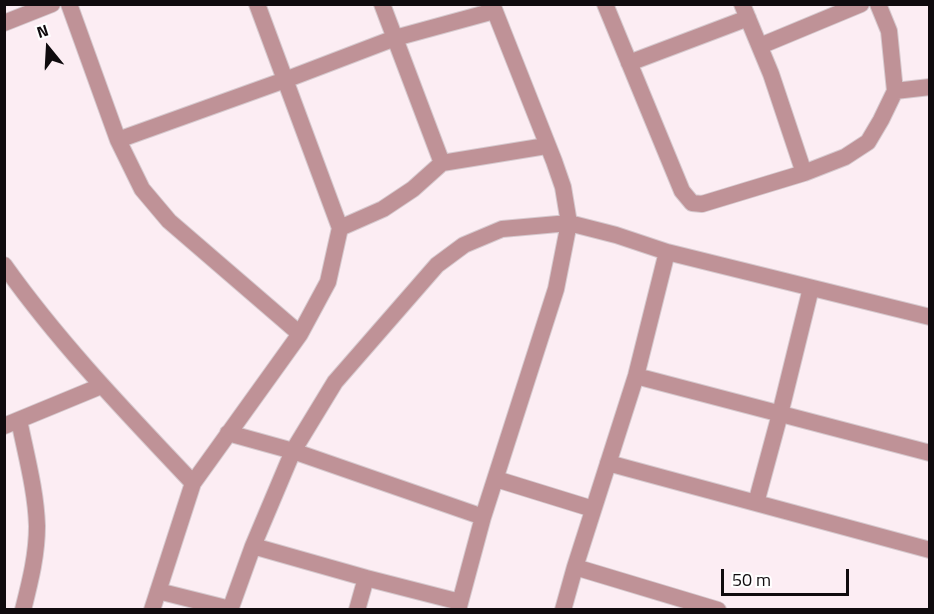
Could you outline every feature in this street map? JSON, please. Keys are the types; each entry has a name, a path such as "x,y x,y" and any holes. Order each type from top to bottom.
{"street":[{"path":"4,23 52,4"},
{"path":"69,4 118,141 142,189 169,221 300,333"},
{"path":"152,609 193,483 300,333 328,282 340,228 257,4"},
{"path":"382,4 442,163"},
{"path":"605,4 682,190 692,203 702,204 804,173 845,157 868,142 896,91 889,32 878,4"},
{"path":"760,46 861,4"},
{"path":"118,141 395,38 493,8 563,187 569,223 556,290 483,517 459,606 253,546"},
{"path":"629,63 745,11 760,46 804,173"},
{"path":"896,91 930,87"},
{"path":"340,228 383,209 413,189 442,163 546,146"},
{"path":"158,591 230,609 253,546 293,451 335,382 437,266 464,245 502,229 569,223 616,235 667,252 930,317"},
{"path":"563,609 574,567 636,376 667,252"},
{"path":"4,265 31,303 101,386 193,483"},
{"path":"756,503 811,288"},
{"path":"636,376 930,453"},
{"path":"23,609 34,568 37,527 33,493 12,423 101,386"},
{"path":"228,433 293,451 483,517"},
{"path":"608,463 930,550"},
{"path":"496,478 593,509"},
{"path":"574,567 718,609"},
{"path":"357,609 366,578"}]}
